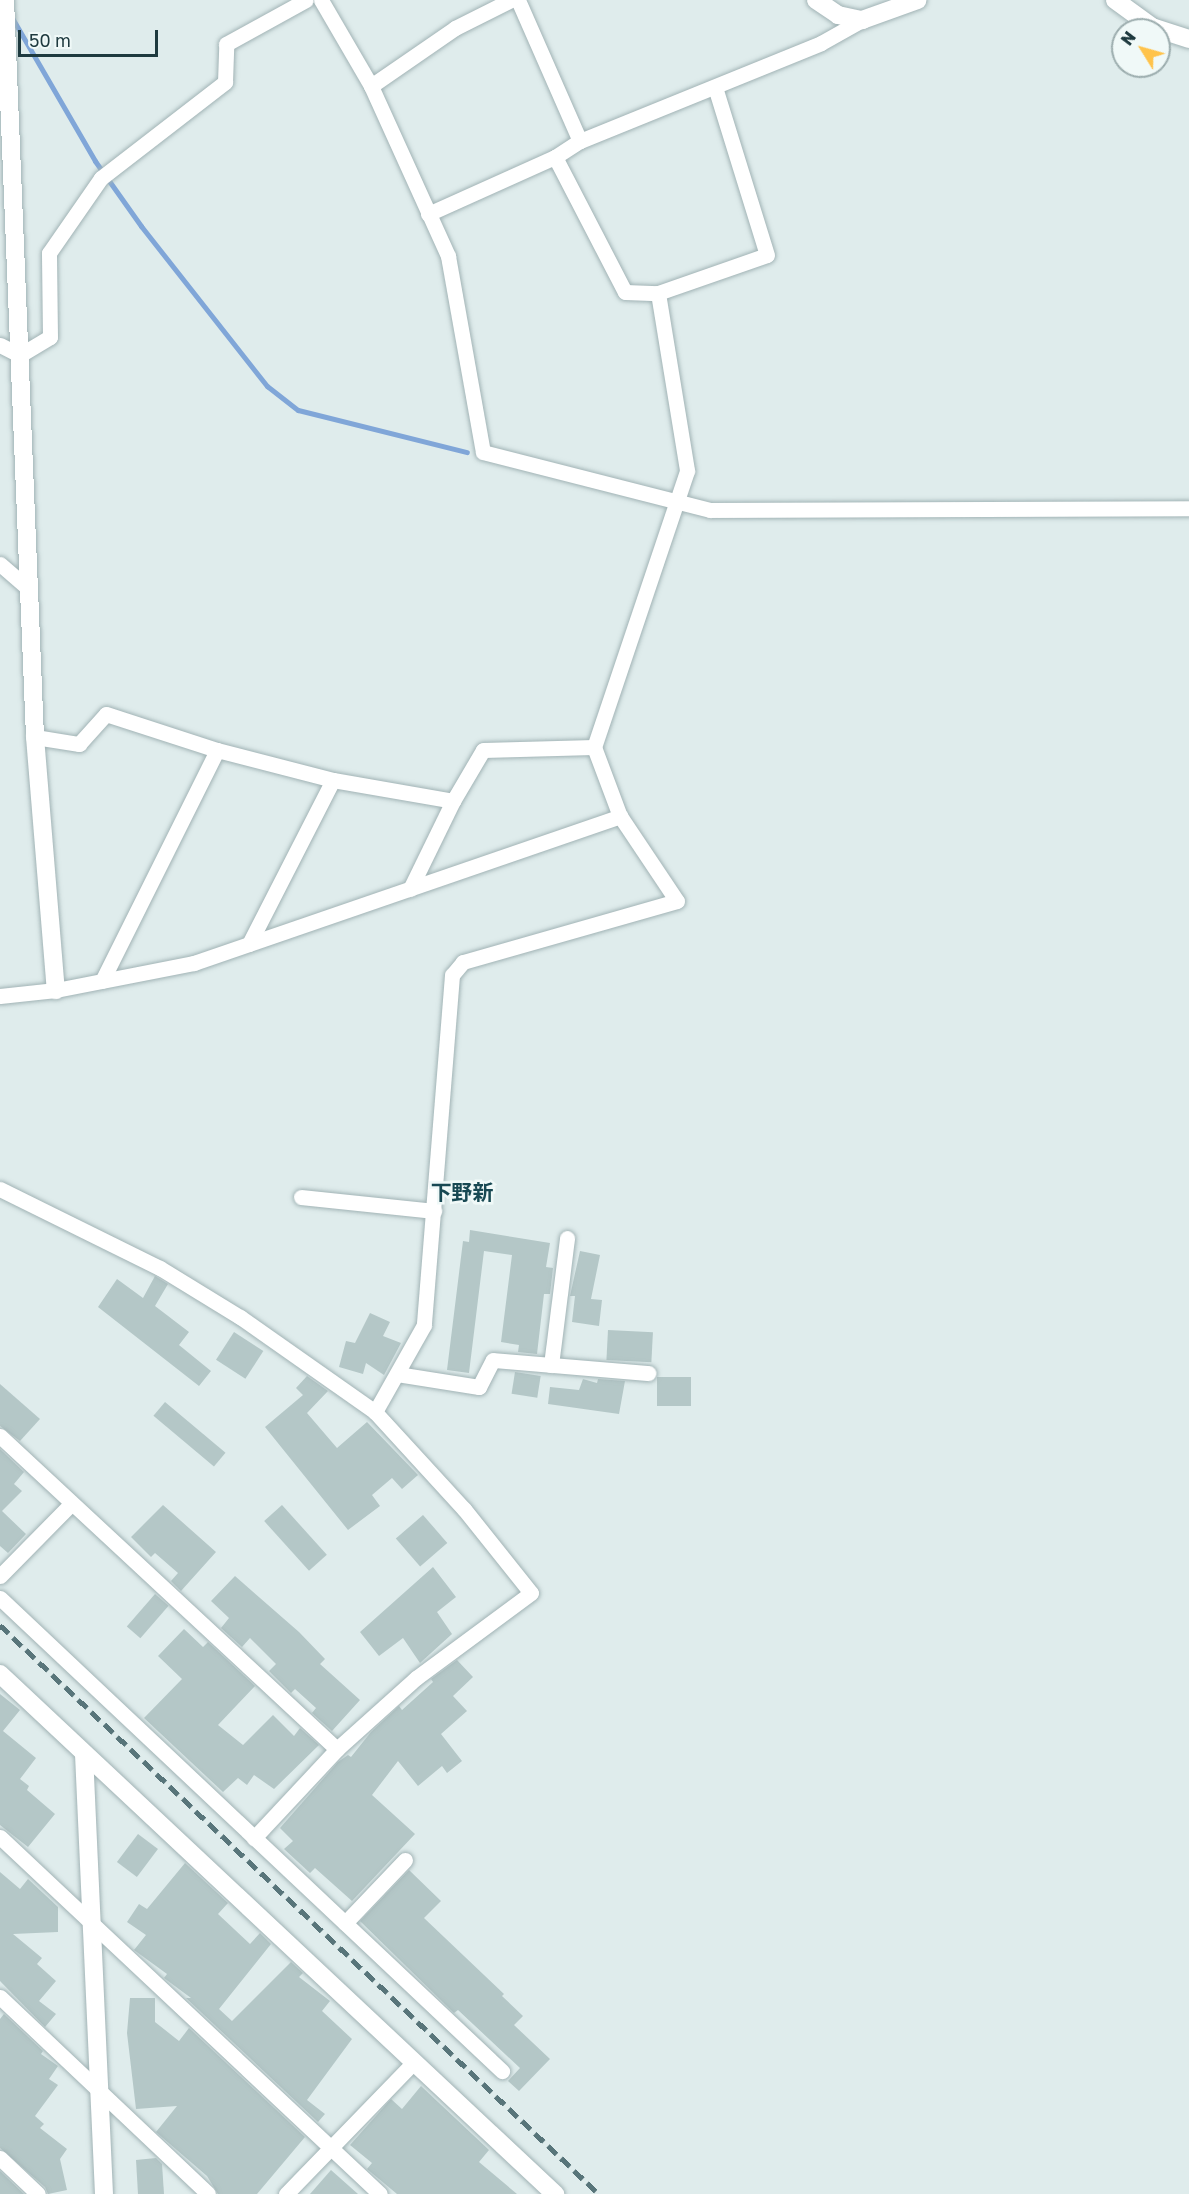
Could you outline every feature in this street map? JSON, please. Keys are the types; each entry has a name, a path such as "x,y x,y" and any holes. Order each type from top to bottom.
{"street":[{"path":"5,0 35,737 56,990"},
{"path":"20,356 50,337 49,254 101,178 118,161 225,82 226,44 306,0"},
{"path":"321,0 371,86 448,256 483,452 710,510 1189,508"},
{"path":"371,86 454,28 511,0"},
{"path":"518,0 580,141"},
{"path":"816,0 838,15 862,20"},
{"path":"428,214 555,157 580,141 820,44 862,20 918,0"},
{"path":"1114,0 1152,27 1189,39"},
{"path":"555,157 625,292 658,293 767,255 715,87"},
{"path":"375,1412 424,1325 453,975 463,962 677,901 620,816 594,747 679,501 687,471 658,293"},
{"path":"0,345 20,356"},
{"path":"0,564 28,588"},
{"path":"35,737 79,744 106,714 217,750 333,780 453,801"},
{"path":"410,889 453,801 483,750 594,747"},
{"path":"102,981 217,750"},
{"path":"249,944 333,780"},
{"path":"0,996 56,990 194,963 620,816"},
{"path":"0,1189 160,1268 240,1317 375,1412 464,1509 531,1593 416,1678 338,1749 254,1838"},
{"path":"301,1197 434,1211"},
{"path":"551,1365 567,1238"},
{"path":"397,1374 479,1387 493,1360 648,1373"},
{"path":"0,1436 338,1749"},
{"path":"0,1576 71,1504"},
{"path":"0,1598 502,2071"},
{"path":"0,1674 555,2194"},
{"path":"84,1754 104,2194"},
{"path":"0,1837 380,2194"},
{"path":"345,1923 405,1860"},
{"path":"0,1997 208,2194"},
{"path":"286,2194 414,2062"},
{"path":"0,2158 38,2194"}],"building":[{"path":"470,1230 550,1243 546,1267 553,1268 550,1294 544,1294 537,1354 518,1352 519,1345 501,1342 512,1255 484,1251 469,1373 447,1370 463,1241 469,1242"},
{"path":"580,1251 600,1255 591,1299 602,1300 599,1326 572,1322 575,1296 570,1296"},
{"path":"155,1276 168,1284 155,1306 189,1332 179,1345 211,1371 199,1386 98,1307 117,1279 143,1298"},
{"path":"370,1313 390,1322 383,1336 401,1343 384,1375 366,1363 363,1374 339,1367 346,1341 355,1343"},
{"path":"608,1330 653,1332 651,1362 606,1360"},
{"path":"234,1332 263,1351 245,1379 216,1360"},
{"path":"515,1372 541,1376 537,1398 512,1394"},
{"path":"307,1376 328,1391 307,1413 337,1448 367,1422 418,1475 402,1489 392,1478 372,1495 380,1506 348,1530 265,1427 303,1395 296,1388"},
{"path":"657,1377 691,1377 691,1406 657,1406"},
{"path":"583,1379 597,1383 598,1379 625,1381 619,1414 548,1404 550,1387 579,1390"},
{"path":"0,1384 40,1419 20,1441 0,1426"},
{"path":"165,1402 226,1453 214,1467 153,1416"},
{"path":"0,1449 24,1472 14,1484 22,1491 2,1511 26,1534 8,1553 0,1546"},
{"path":"163,1505 216,1552 181,1591 171,1581 178,1573 155,1553 151,1557 131,1537"},
{"path":"282,1505 327,1555 309,1571 264,1521"},
{"path":"423,1515 447,1543 420,1567 396,1539"},
{"path":"433,1567 456,1597 437,1612 452,1634 420,1663 403,1638 379,1656 360,1632"},
{"path":"235,1576 299,1632 325,1659 320,1664 360,1700 332,1731 312,1713 316,1708 295,1689 291,1693 269,1671 276,1664 250,1638 242,1647 221,1628 229,1618 211,1601"},
{"path":"155,1594 169,1606 140,1638 127,1626"},
{"path":"184,1629 203,1647 208,1642 255,1686 218,1725 243,1745 273,1715 294,1736 300,1728 319,1745 274,1789 254,1775 247,1785 238,1778 223,1792 144,1718 182,1679 158,1656"},
{"path":"457,1660 473,1677 453,1696 467,1711 441,1734 462,1761 447,1773 442,1766 418,1786 398,1761 372,1795 415,1834 352,1901 315,1868 310,1873 284,1849 293,1841 280,1828 338,1762 348,1755 351,1757 371,1732 399,1706 402,1710 433,1682 431,1679"},
{"path":"0,1694 20,1710 3,1731 36,1758 20,1779 29,1786 27,1790 55,1814 28,1847 0,1825"},
{"path":"138,1834 158,1849 137,1877 117,1862"},
{"path":"185,1863 228,1903 218,1914 250,1944 260,1933 271,1944 219,2009 232,2021 291,1962 303,1973 299,1977 330,2001 322,2011 352,2039 307,2100 325,2114 318,2122 186,1998 191,1998 164,1978 167,1974 134,1950 146,1935 127,1922 139,1904 147,1909"},
{"path":"409,1870 441,1901 424,1918 504,1994 502,1996 523,2016 514,2025 550,2059 519,2091 508,2081 520,2068 458,2010 454,2013 360,1921"},
{"path":"0,1872 20,1889 28,1879 58,1907 58,1932 13,1934 42,1958 37,1964 56,1981 39,2001 56,2014 45,2027 0,1981"},
{"path":"130,1998 155,1998 155,2022 179,2041 189,2028 305,2137 257,2194 218,2194 207,2176 156,2132 177,2106 136,2109 127,2033"},
{"path":"4,2014 43,2051 41,2054 58,2066 49,2079 58,2085 35,2116 44,2124 40,2128 67,2149 60,2159 67,2190 48,2194 45,2187 0,2148 0,2019"},
{"path":"421,2086 489,2150 479,2162 517,2194 397,2194 367,2169 372,2163 350,2145 391,2099 402,2109"},
{"path":"156,2158 162,2164 164,2194 138,2194 136,2160"},
{"path":"331,2170 358,2194 310,2194"},
{"path":"0,2171 24,2194 0,2194"}],"waterway":[{"path":"11,16 95,161 141,226 267,386 298,410 467,452"}],"railway":[{"path":"0,1625 599,2194"}],"district":[{"name":"下野新","path":"462,1192"}]}
